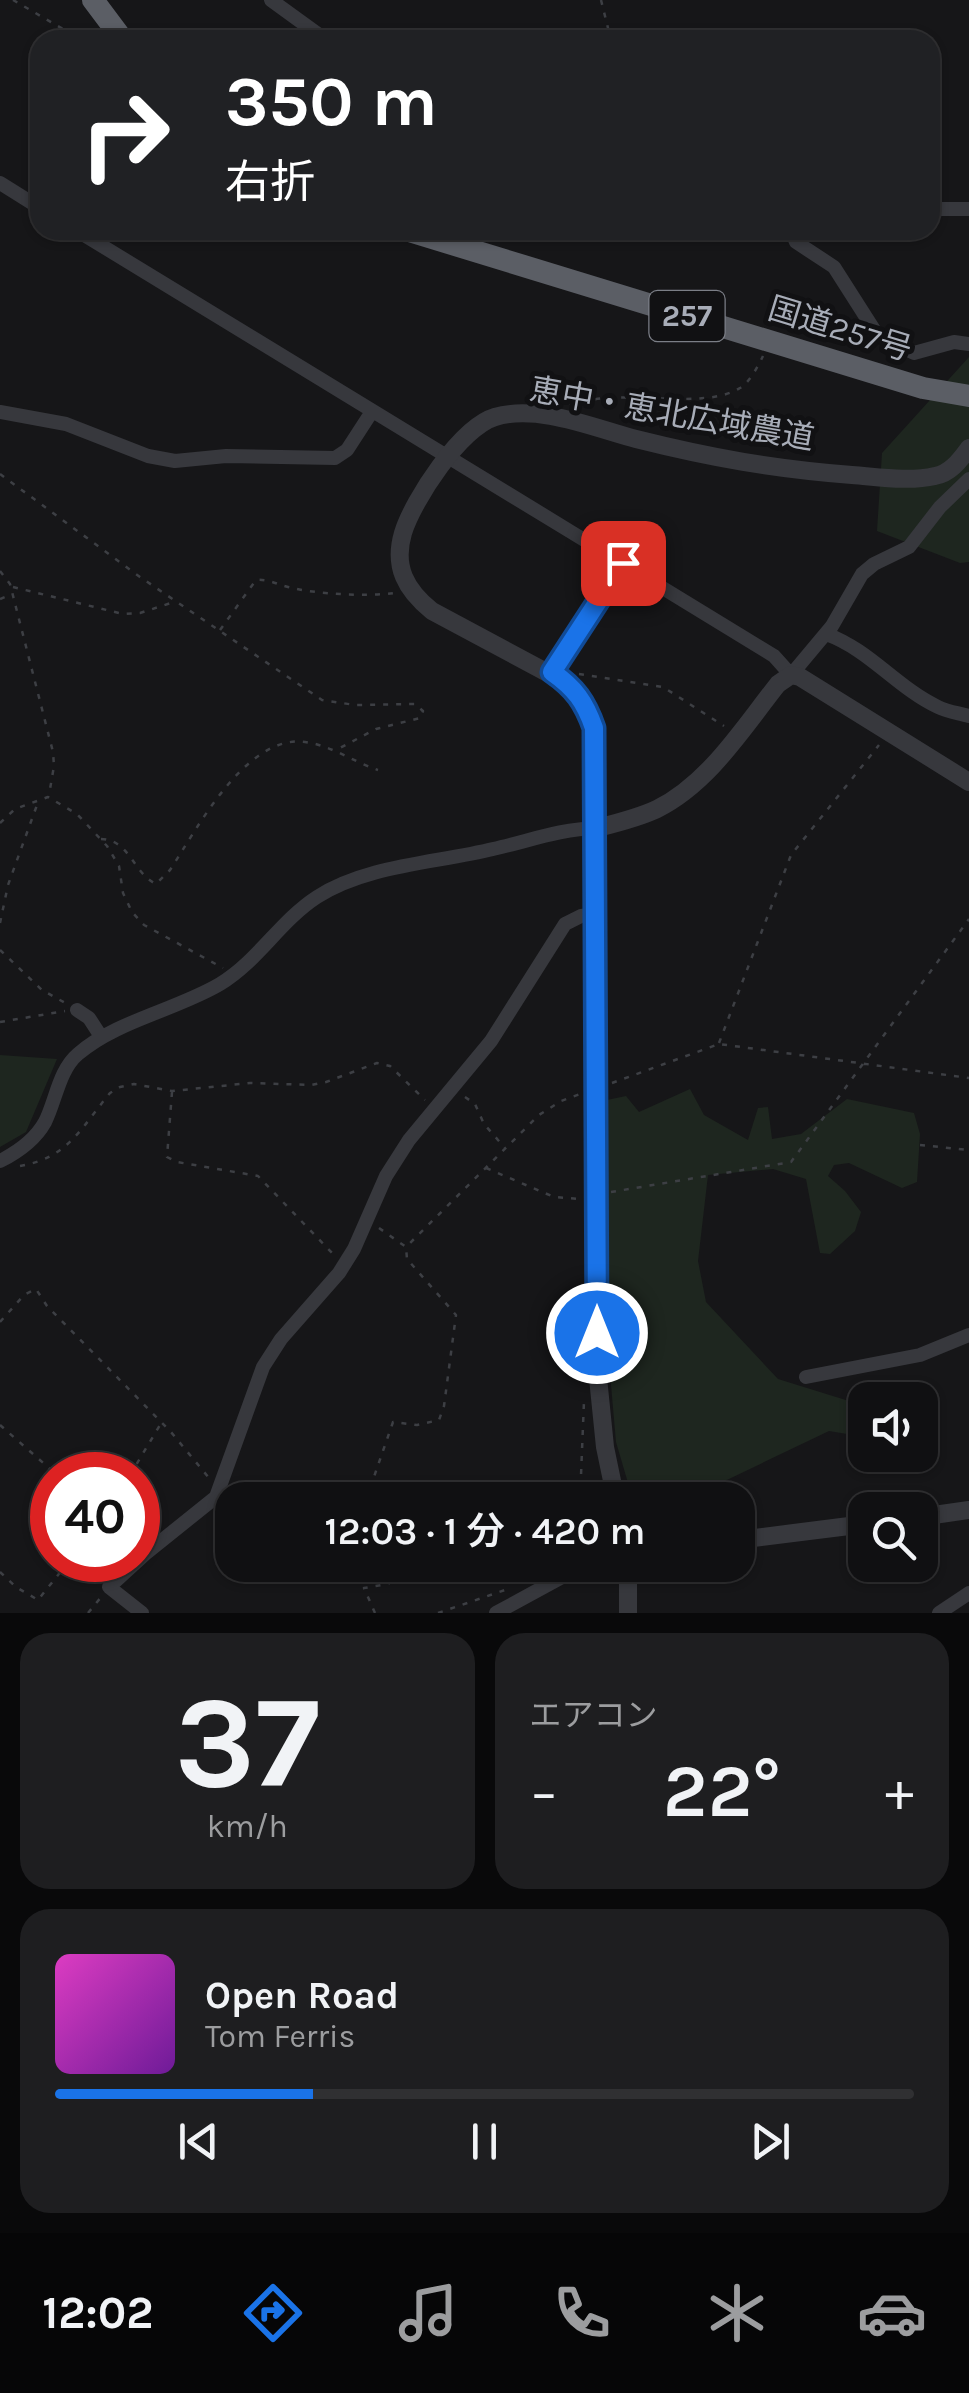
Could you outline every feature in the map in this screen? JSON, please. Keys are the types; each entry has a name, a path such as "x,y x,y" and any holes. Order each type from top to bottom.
{"highway":[{"path":"93,0 116,30"},
{"name":"国道257号","path":"442,240 924,388 969,396"}],"street":[{"path":"270,0 312,30"},
{"path":"0,183 30,202"},
{"path":"940,210 969,209"},
{"path":"92,240 774,656 791,675 969,782"},
{"path":"795,240 834,267 878,336 914,353 954,342 969,344"},
{"path":"0,412 66,424 148,456 175,461 226,456 336,458 347,450 371,413"},
{"name":"恵中・恵北広域農道","path":"408,588 399,566 407,520 450,456 483,422 499,416 555,418 713,458 770,468 865,476 939,476 958,464 969,448"},
{"path":"6,1165 44,1124 72,1058 100,1035 152,1016 230,977 315,898 354,880 566,829 597,828 655,810 675,798 708,772 778,684 791,675 826,634 862,574 909,547 940,507 969,479"},
{"path":"408,588 432,611 559,677 586,704 594,728 599,1387 612,1482"},
{"path":"826,634 853,643 896,680 939,708 969,716"},
{"path":"222,1482 263,1367 280,1339 344,1264 394,1164 434,1108 491,1041 565,924 597,914"},
{"path":"76,1010 89,1018 100,1035"},
{"path":"806,1377 920,1355 969,1335"},
{"path":"142,1613 110,1588 215,1498"},
{"path":"938,1514 969,1510"},
{"path":"755,1538 848,1526"},
{"path":"496,1613 553,1582"},
{"path":"628,1582 628,1613"},
{"path":"939,1613 969,1594"}],"lane":[{"path":"559,677 623,563"}],"path":[{"path":"13,0 65,30"},
{"path":"601,0 608,30"},
{"path":"555,418 559,410 595,398 621,394 705,397 740,388 760,363 769,341"},
{"path":"0,474 175,601 322,700 355,706 411,704 423,711 417,720 376,729 334,752"},
{"path":"0,571 11,587 53,752 48,797"},
{"path":"220,632 256,580 311,590 388,594 408,588"},
{"path":"11,587 123,614 140,613 175,601"},
{"path":"0,599 13,594"},
{"path":"559,677 586,674 663,687 737,735"},
{"path":"718,1044 791,855 888,732"},
{"path":"101,839 120,845 147,879 161,882 253,758 278,745 301,741 378,770"},
{"path":"0,823 15,809 48,797"},
{"path":"48,797 78,814 101,839 119,866 123,893 132,912 144,926 230,977"},
{"path":"0,923 8,885 38,802"},
{"path":"486,1168 561,1200 791,1162 969,920"},
{"path":"0,950 42,990 76,1010"},
{"path":"0,1022 76,1010"},
{"path":"612,1083 718,1044 969,1078"},
{"path":"6,1165 39,1163 63,1150 110,1093 134,1084 172,1091 250,1083 310,1085 377,1063 390,1066 434,1108"},
{"path":"452,1086 475,1104 484,1124 506,1148"},
{"path":"172,1091 167,1156 177,1162 258,1176 344,1264"},
{"path":"406,1247 550,1106 581,1094"},
{"path":"920,1145 969,1150"},
{"path":"365,1219 406,1247"},
{"path":"372,1482 392,1422 431,1424 440,1420 444,1406 456,1315 407,1258 406,1247"},
{"path":"0,1322 24,1295 36,1289 58,1318 161,1424 215,1486"},
{"path":"581,1482 584,1402 589,1392 599,1387"},
{"path":"144,1452 161,1424"},
{"path":"0,1425 31,1452"},
{"path":"0,1572 34,1600 42,1598 54,1582"},
{"path":"362,1582 374,1613"},
{"path":"364,1588 391,1582"},
{"path":"88,1613 110,1588"},
{"path":"438,1613 491,1592 516,1588 534,1592"}],"shaded area":[{"path":"969,357 969,562 960,563 877,531 882,453"},
{"path":"0,1055 57,1059 26,1132 0,1147"},
{"path":"690,1089 704,1115 748,1140 758,1108 768,1107 772,1139 801,1134 847,1099 914,1113 920,1134 917,1182 902,1188 849,1163 834,1165 828,1176 861,1212 855,1231 830,1254 820,1253 806,1179 773,1169 708,1175 698,1261 706,1302 778,1379 848,1401 848,1434 829,1431 723,1482 628,1482 616,1442 609,1362 607,1100 626,1096 639,1112"}],"route":[{"path":"597,1333 594,728 586,704 572,686 552,672 623,563"}]}
